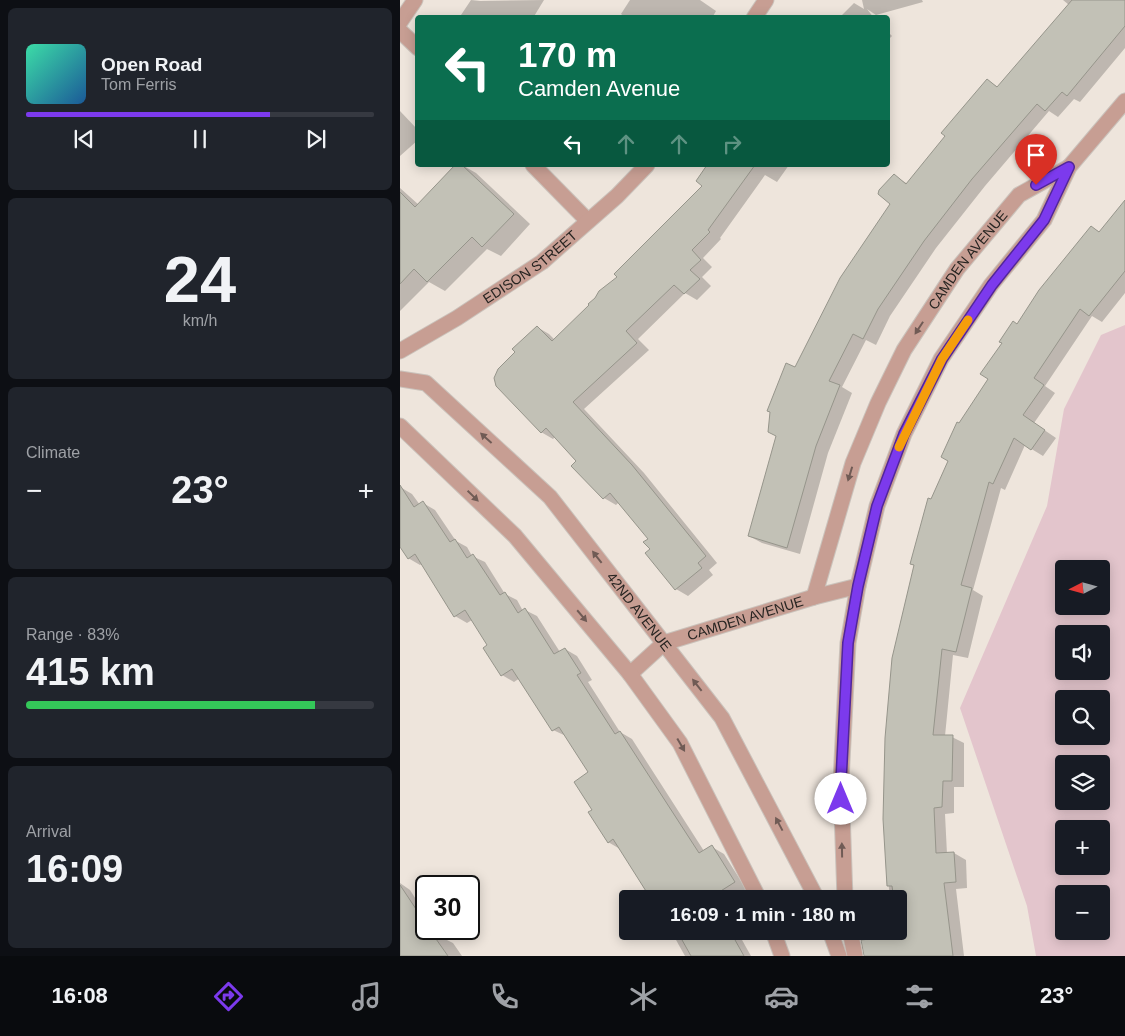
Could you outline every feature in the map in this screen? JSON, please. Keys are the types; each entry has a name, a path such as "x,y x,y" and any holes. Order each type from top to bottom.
{"street":[{"path":"400,22 415,0"},
{"path":"756,15 766,0"},
{"path":"400,31 415,45"},
{"path":"844,890 841,781 848,643 858,586 877,506 904,434 937,368 992,285 1044,220 1069,167 1125,101"},
{"path":"535,167 588,221"},
{"name":"EDISON STREET","path":"400,351 457,318 542,262 617,196 645,167"},
{"name":"CAMDEN AVENUE","path":"814,597 853,463 878,402 904,350 957,269 1019,194 1069,167"},
{"name":"42ND AVENUE","path":"400,379 426,383 550,497 722,718 813,890"},
{"path":"400,426 515,536 630,674 680,742 754,890"},
{"name":"CAMDEN AVENUE","path":"630,674 664,643 814,597 858,586"},
{"path":"776,940 782,956"},
{"path":"833,940 839,956"},
{"path":"852,940 855,956"}],"shaded area":[{"path":"1125,325 1125,956 1036,956 1027,906 960,708 1047,506 1064,409 1101,335"}],"building":[{"path":"1072,0 1125,0 1125,26 1067,96 1062,92 1045,111 1037,104 972,179 924,241 878,309 863,339 853,334 829,381 840,385 816,446 787,548 748,536 776,436 768,432 770,412 767,411 786,363 795,367 840,278 890,204 878,194 879,190 894,174 906,184 945,136 941,133 987,79 997,87"},
{"path":"453,167 464,167 514,214 482,247 472,237 427,282 414,269 400,284 400,192 415,207"},
{"path":"706,167 754,167 708,230 710,232 692,250 701,260 690,270 700,279 684,294 674,285 626,331 637,343 573,402 632,465 706,556 698,563 702,568 675,590 645,553 650,549 643,542 648,539 610,493 603,499 571,466 576,461 546,428 541,433 496,386 494,378 498,369 515,352 512,349 537,326 552,341 589,305 599,291 617,277 614,274 702,186 696,181"},
{"path":"1125,200 1125,271 1089,316 1080,309 1034,378 1044,385 1023,415 1045,430 1031,450 1014,438 993,484 989,482 961,585 972,588 956,652 942,649 933,735 953,735 952,781 943,781 942,807 934,808 936,853 954,852 956,882 944,883 953,956 864,956 861,940 907,940 907,890 893,890 892,886 887,886 883,819 885,738 892,658 914,565 910,564 928,498 931,499 948,461 941,457 957,422 959,423 988,379 980,374 1002,343 999,342 1013,321 1017,324 1039,290 1091,226 1099,232"},
{"path":"400,485 414,507 423,501 450,542 455,539 467,558 473,554 500,595 505,592 518,613 525,608 554,654 565,648 581,673 577,675 615,734 620,731 699,853 712,845 735,882 722,890 645,890 613,839 608,843 588,812 592,810 574,782 588,772 559,727 552,731 512,669 501,676 483,648 487,645 465,610 454,617 415,554 408,559 400,547"},
{"path":"400,885 415,908 415,940 437,940 448,956 400,956"},
{"path":"682,940 735,940 744,956 691,956"}],"slow traffic":[{"path":"899,447 942,359 968,320"}],"route":[{"path":"841,799 848,643 858,586 877,506 904,434 942,359 992,285 1044,220 1069,167 1036,185"}]}
